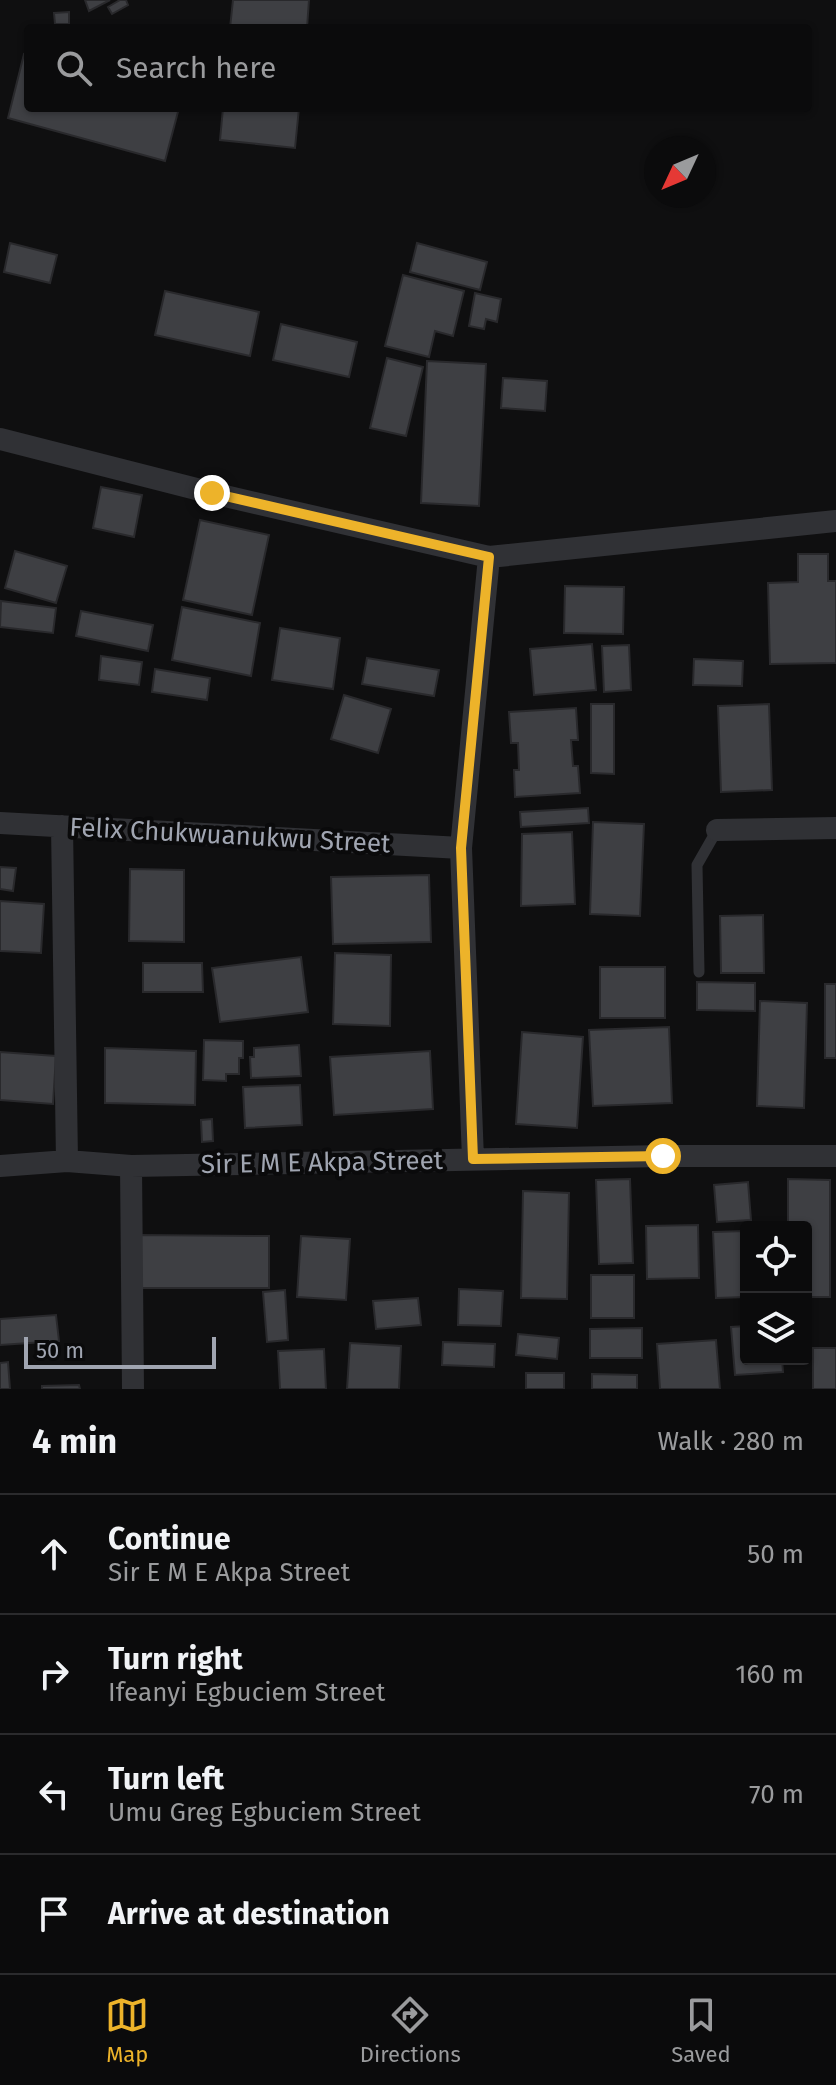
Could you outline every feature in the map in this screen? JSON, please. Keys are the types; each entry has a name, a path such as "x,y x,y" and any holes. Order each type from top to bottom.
{"street":[{"path":"0,439 212,493 489,557 836,521"},
{"path":"473,1159 461,848 489,557"},
{"name":"Felix Chukwuanukwu Street","path":"0,823 461,848"},
{"path":"62,826 67,1161"},
{"path":"717,830 836,828"},
{"name":"Sir E M E Akpa Street","path":"0,1166 67,1161 131,1166 836,1156"},
{"path":"131,1166 133,1389"}],"lane":[{"path":"699,972 697,865 717,830"}],"building":[{"path":"85,0 110,0 89,11"},
{"path":"126,0 128,5 112,14 108,7"},
{"path":"233,0 309,0 307,24 230,24"},
{"path":"69,12 69,24 55,24 54,13"},
{"path":"24,54 24,112 178,112 165,161 8,118"},
{"path":"223,112 299,112 295,148 220,140"},
{"path":"10,243 57,255 50,283 4,272"},
{"path":"417,243 487,262 480,290 410,272"},
{"path":"403,275 464,291 453,336 435,331 429,357 385,346"},
{"path":"165,291 259,312 250,356 155,335"},
{"path":"475,293 501,299 497,322 486,319 484,329 469,326"},
{"path":"281,324 357,342 349,377 273,360"},
{"path":"387,358 423,367 406,436 370,428"},
{"path":"427,361 486,364 479,506 421,503"},
{"path":"503,378 547,381 545,411 501,408"},
{"path":"101,487 142,495 134,537 93,528"},
{"path":"200,520 269,535 252,615 183,600"},
{"path":"15,551 67,566 56,603 5,588"},
{"path":"798,554 828,554 828,581 836,581 836,663 770,664 768,583 798,582"},
{"path":"565,586 624,587 623,634 564,633"},
{"path":"1,601 56,608 53,633 0,627"},
{"path":"182,607 260,623 251,676 172,660"},
{"path":"81,611 153,625 148,651 76,636"},
{"path":"280,628 340,638 333,689 272,680"},
{"path":"592,644 596,690 534,695 530,649"},
{"path":"629,645 631,690 604,692 602,646"},
{"path":"101,656 142,662 139,685 99,680"},
{"path":"367,658 439,670 434,696 362,684"},
{"path":"694,659 743,661 742,686 693,685"},
{"path":"155,669 210,678 207,700 152,692"},
{"path":"344,695 391,709 378,753 331,739"},
{"path":"591,704 614,704 614,774 591,773"},
{"path":"769,704 772,790 721,792 718,706"},
{"path":"576,708 578,740 571,740 573,766 578,766 580,793 515,797 514,770 519,770 518,743 511,743 509,712"},
{"path":"588,808 589,823 521,827 520,812"},
{"path":"593,822 644,824 640,916 590,914"},
{"path":"572,832 575,904 521,906 522,834"},
{"path":"0,867 16,868 13,891 0,889"},
{"path":"130,869 184,870 184,942 129,941"},
{"path":"429,875 431,942 333,944 331,877"},
{"path":"0,901 44,904 41,953 0,951"},
{"path":"763,915 764,973 721,973 720,916"},
{"path":"335,953 391,955 390,1026 333,1024"},
{"path":"301,957 308,1012 220,1022 212,968"},
{"path":"143,963 202,963 203,992 143,992"},
{"path":"600,967 665,967 665,1018 600,1018"},
{"path":"697,982 755,983 755,1011 697,1010"},
{"path":"825,984 836,984 836,1058 825,1058"},
{"path":"760,1001 807,1003 804,1108 757,1106"},
{"path":"669,1027 672,1103 593,1106 589,1030"},
{"path":"522,1032 583,1037 577,1128 516,1124"},
{"path":"204,1040 243,1041 239,1074 226,1074 226,1081 203,1080"},
{"path":"299,1045 301,1076 251,1078 250,1057 254,1057 254,1048"},
{"path":"105,1048 196,1051 195,1105 105,1103"},
{"path":"430,1051 433,1109 334,1115 330,1057"},
{"path":"0,1052 56,1056 53,1104 0,1100"},
{"path":"300,1085 302,1125 245,1128 243,1087"},
{"path":"212,1119 213,1141 202,1142 201,1120"},
{"path":"630,1179 633,1263 599,1264 596,1180"},
{"path":"788,1179 830,1180 830,1297 812,1297 812,1221 788,1221"},
{"path":"748,1182 751,1220 717,1222 714,1185"},
{"path":"523,1191 569,1193 567,1299 521,1298"},
{"path":"698,1225 699,1278 647,1279 646,1226"},
{"path":"740,1231 740,1297 716,1298 713,1232"},
{"path":"135,1235 269,1236 269,1288 135,1288"},
{"path":"301,1236 350,1239 346,1300 297,1297"},
{"path":"591,1275 634,1275 634,1318 591,1318"},
{"path":"459,1289 503,1291 501,1326 458,1325"},
{"path":"285,1290 288,1340 267,1342 263,1292"},
{"path":"418,1298 421,1325 376,1329 373,1301"},
{"path":"56,1315 59,1341 0,1345 0,1319"},
{"path":"740,1326 740,1365 782,1365 783,1372 735,1375 731,1327"},
{"path":"642,1328 642,1358 590,1358 590,1329"},
{"path":"518,1334 559,1338 557,1359 516,1355"},
{"path":"716,1340 720,1389 660,1389 657,1344"},
{"path":"443,1342 495,1344 494,1367 442,1365"},
{"path":"350,1343 401,1346 399,1389 347,1389"},
{"path":"813,1348 836,1348 836,1389 813,1389"},
{"path":"324,1349 326,1389 280,1389 278,1351"},
{"path":"8,1362 10,1389 0,1389 0,1363"},
{"path":"526,1373 564,1373 564,1389 526,1389"},
{"path":"592,1374 637,1375 637,1389 592,1389"},
{"path":"79,1385 80,1389 42,1389 42,1386"}],"route":[{"path":"212,493 489,557 461,848 473,1159 663,1156"}]}
